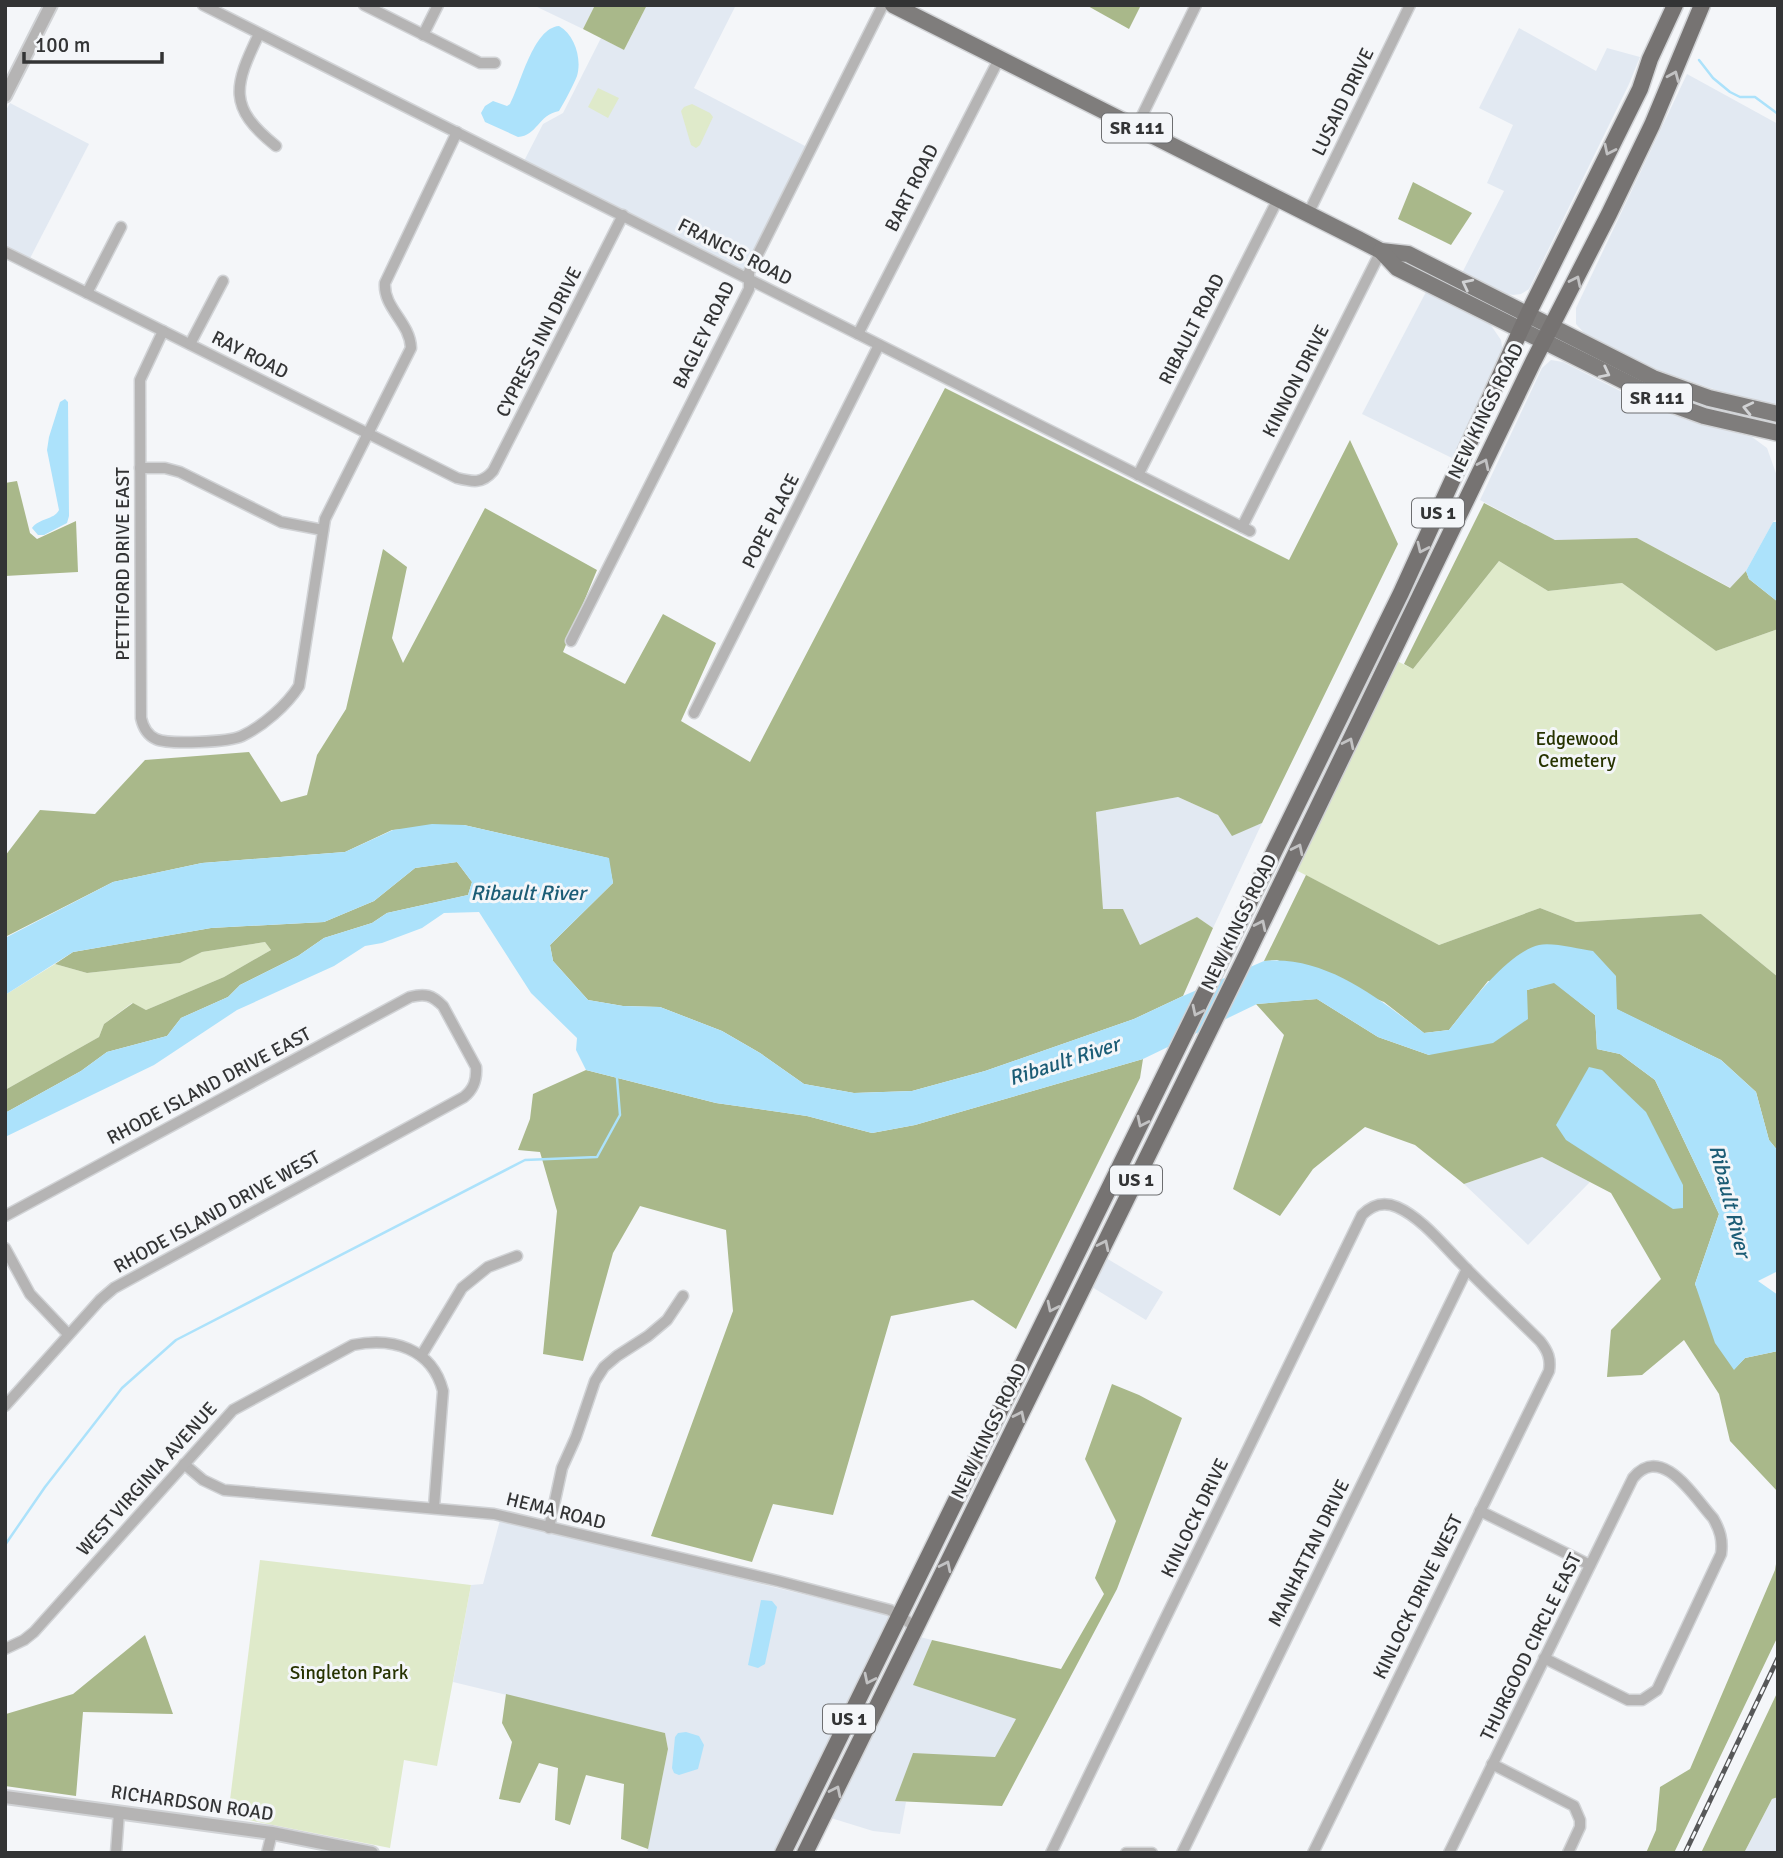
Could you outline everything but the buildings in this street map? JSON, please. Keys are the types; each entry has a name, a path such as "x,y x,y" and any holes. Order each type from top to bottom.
{"highway":[{"name":"NEW KINGS ROAD","path":"783,1853 1401,593 1528,314 1640,89 1675,5"},
{"name":"NEW KINGS ROAD","path":"806,1853 1652,125 1702,5"}],"main road":[{"name":"SR 111","path":"893,5 1381,251 1397,268 1521,330 1548,334 1653,378 1709,398 1778,414"},
{"name":"SR 111","path":"1381,251 1408,254 1528,314 1548,334 1668,403 1704,416 1778,433"}],"street":[{"path":"5,96 10,77 51,5"},
{"name":"FRANCIS ROAD","path":"203,5 1246,529"},
{"path":"364,5 480,63 495,64"},
{"path":"423,35 438,5"},
{"name":"BAGLEY ROAD","path":"571,641 749,289 749,272 883,5"},
{"path":"1136,128 1196,5"},
{"name":"LUSAID DRIVE","path":"1308,214 1410,5"},
{"path":"260,34 241,75 240,100 255,129 276,146"},
{"name":"BART ROAD","path":"858,334 999,58"},
{"name":"PETTIFORD DRIVE EAST","path":"163,331 140,380 141,718 147,733 162,741 230,740 253,729 286,703 299,686 303,675 326,519 411,348 408,331 387,300 385,283 457,132"},
{"name":"RIBAULT ROAD","path":"1138,475 1278,199"},
{"name":"CYPRESS INN DRIVE","path":"481,481 493,471 623,215"},
{"path":"87,293 121,227"},
{"name":"KINNON DRIVE","path":"1246,529 1381,251"},
{"name":"RAY ROAD","path":"5,252 457,478 481,481"},
{"path":"190,344 223,281"},
{"name":"POPE PLACE","path":"694,713 880,345"},
{"path":"140,468 165,468 180,472 281,522 323,530"},
{"path":"1302,796 1319,804"},
{"name":"RHODE ISLAND DRIVE EAST","path":"5,1216 410,997 423,994 431,996 443,1006 476,1068 474,1086"},
{"name":"RHODE ISLAND DRIVE WEST","path":"5,1406 100,1300 131,1277 464,1097 474,1086"},
{"name":"KINLOCK DRIVE","path":"1051,1853 1362,1215 1376,1205 1395,1206 1427,1228 1467,1269"},
{"path":"5,1248 30,1294 68,1334"},
{"path":"434,1507 443,1391 432,1366 421,1356 463,1288 488,1267 517,1256"},
{"name":"KINLOCK DRIVE WEST","path":"1313,1853 1549,1371 1549,1355 1540,1341 1467,1269"},
{"name":"MANHATTAN DRIVE","path":"1182,1853 1467,1269"},
{"path":"550,1528 562,1468 595,1381 604,1367 667,1320 683,1296"},
{"name":"WEST VIRGINIA AVENUE","path":"5,1649 34,1632 233,1410 340,1350 372,1341 409,1348 421,1356"},
{"path":"1027,1357 1044,1366"},
{"name":"HEMA ROAD","path":"184,1464 203,1480 224,1490 494,1514 890,1610 916,1627"},
{"name":"THURGOOD CIRCLE EAST","path":"1449,1853 1544,1658 1633,1478 1645,1467 1653,1465 1673,1472 1713,1518 1721,1537 1721,1554 1657,1690 1642,1700 1628,1700 1544,1658"},
{"path":"1480,1511 1590,1565"},
{"path":"1492,1764 1568,1802 1577,1813 1580,1827 1567,1853"},
{"name":"RICHARDSON ROAD","path":"5,1797 272,1833 372,1853"},
{"path":"116,1853 119,1812"},
{"path":"267,1853 272,1833"},
{"path":"1126,1853 1152,1853"}],"shaded area":[{"path":"533,5 595,5 583,29"},
{"path":"647,5 736,5 694,88 807,147 743,272 524,161 543,124 563,113 601,38 624,50"},
{"path":"1519,28 1596,71 1607,48 1640,57 1529,289 1513,295 1502,293 1462,273 1504,191 1487,183 1513,125 1479,108"},
{"path":"1687,74 1778,124 1778,406 1737,397 1660,371 1587,336 1576,324 1576,308"},
{"path":"10,103 89,144 25,268 5,258 5,112"},
{"path":"1426,292 1490,324 1501,340 1503,353 1454,459 1362,414"},
{"path":"1551,360 1563,362 1638,400 1687,420 1752,437 1767,448 1778,479 1778,518 1773,522 1746,571 1731,588 1637,538 1555,540 1480,500 1542,368"},
{"path":"1178,797 1218,815 1232,835 1262,823 1213,928 1197,917 1140,945 1123,909 1103,909 1096,812"},
{"path":"1542,1157 1590,1182 1528,1245 1464,1184"},
{"path":"1106,1258 1163,1292 1146,1320 1092,1287"},
{"path":"500,1520 892,1616 776,1853 647,1853 668,1749 665,1733 453,1682 471,1585 483,1584"},
{"path":"920,1637 932,1640 914,1685 1016,1719 995,1757 896,1801 906,1802 900,1834 873,1831 831,1818"},
{"path":"1778,1797 1778,1853 1744,1853 1772,1799"}],"green space":[{"path":"595,5 647,5 624,50 583,29"},
{"path":"1086,5 1141,5 1129,29"},
{"path":"598,88 619,98 608,118 588,107"},
{"path":"692,104 713,117 696,148 691,145 681,111"},
{"path":"1413,182 1472,213 1451,245 1398,219"},
{"path":"945,388 1289,560 1350,440 1398,544 1262,823 1232,836 1218,815 1178,797 1096,812 1103,909 1123,909 1140,945 1197,917 1213,928 1183,996 1134,1019 985,1071 912,1091 854,1093 804,1084 760,1053 722,1031 660,1007 623,1006 588,1000 553,961 550,945 613,883 608,858 464,825 392,830 345,852 202,863 113,882 5,937 5,856 40,810 95,814 145,760 249,752 281,802 307,795 317,755 346,709 383,549 407,567 392,638 403,663 485,508 597,570 563,652 625,684 663,614 716,643 681,721 750,762"},
{"path":"17,481 30,533 37,539 76,521 78,572 5,576 5,483"},
{"path":"1484,503 1555,540 1637,538 1730,588 1746,571 1749,579 1778,602 1778,629 1716,651 1622,583 1548,591 1499,561 1413,669 1404,664"},
{"name":"Edgewood Cemetery","path":"1499,561 1548,591 1622,583 1716,651 1778,629 1778,977 1701,914 1576,922 1540,908 1439,945 1294,869 1397,661 1413,669"},
{"path":"457,862 472,882 468,895 387,913 372,923 324,938 298,956 240,985 228,997 181,1018 167,1036 107,1052 81,1071 5,1113 5,1090 99,1037 104,1024 133,1003 146,1010 224,977 271,950 265,942 202,952 180,963 87,973 55,964 73,952 211,928 324,922 374,901 415,868"},
{"path":"1306,875 1439,945 1540,908 1576,922 1701,914 1778,977 1778,1151 1769,1140 1756,1092 1721,1060 1616,1009 1616,976 1488,981 1449,1030 1424,1033 1384,1002 1277,960 1264,961"},
{"path":"265,942 271,950 224,977 146,1010 132,1003 104,1024 99,1037 5,1090 5,995 55,964 87,973 180,963 202,952"},
{"path":"1554,982 1595,1015 1597,1049 1620,1054 1655,1080 1719,1214 1695,1284 1734,1369 1745,1358 1778,1351 1778,1492 1730,1441 1719,1394 1684,1340 1642,1375 1607,1377 1611,1330 1661,1279 1611,1193 1542,1157 1464,1184 1415,1145 1365,1127 1313,1169 1280,1216 1233,1189 1284,1035 1256,1004 1317,999 1378,1037 1429,1055 1527,990"},
{"path":"1143,1059 1140,1078 1016,1329 973,1300 891,1316 833,1515 773,1504 752,1562 651,1536 733,1311 726,1230 640,1206 613,1253 583,1361 543,1354 557,1211 540,1152 518,1150 530,1119 533,1094 586,1070 716,1103 807,1116 872,1133 915,1125"},
{"path":"1112,1384 1182,1418 1117,1589 1002,1806 895,1801 913,1753 995,1757 1016,1719 913,1685 932,1640 1061,1669 1104,1594 1095,1578 1116,1521 1085,1459"},
{"path":"1778,1552 1778,1636 1674,1853 1646,1853 1656,1830 1660,1787 1690,1769 1775,1570"},
{"name":"Singleton Park","path":"260,1560 471,1585 437,1766 404,1760 390,1848 228,1816"},
{"path":"145,1635 173,1714 83,1712 76,1796 5,1786 6,1714 73,1694"},
{"path":"1778,1691 1778,1797 1772,1799 1744,1853 1701,1853"},
{"path":"506,1694 665,1733 668,1749 648,1849 621,1839 624,1784 586,1775 570,1825 555,1820 558,1768 539,1763 520,1803 499,1799 512,1742 502,1723"}],"water":[{"path":"559,26 573,41 579,62 577,76 559,111 546,117 529,133 518,137 485,122 481,113 485,106 493,101 507,106 510,104 535,46 550,29"},
{"path":"65,399 68,402 69,516 67,523 44,535 38,535 32,528 38,522 54,516 59,510 47,450 60,402"},
{"path":"1773,522 1778,522 1778,602 1749,579 1746,571"},
{"name":"Ribault River","path":"432,824 464,825 609,858 613,883 550,945 553,961 588,1000 623,1006 660,1007 722,1031 760,1053 804,1084 854,1093 912,1091 985,1071 1134,1019 1264,961 1287,961 1329,972 1369,993 1424,1033 1449,1030 1490,981 1514,958 1527,950 1551,944 1593,951 1616,976 1617,1009 1721,1060 1756,1092 1769,1140 1778,1151 1778,1271 1758,1281 1778,1295 1778,1351 1745,1358 1734,1370 1715,1343 1695,1284 1719,1214 1655,1080 1620,1054 1597,1049 1595,1015 1554,983 1527,990 1528,1019 1493,1043 1429,1055 1378,1037 1317,999 1257,1004 1143,1059 915,1125 872,1133 807,1116 716,1103 586,1070 576,1050 577,1038 531,993 479,912 444,913 422,928 382,943 365,946 334,966 237,1010 154,1065 5,1137 5,1113 81,1071 107,1052 167,1036 181,1018 228,997 240,985 298,956 324,938 372,923 387,913 468,895 472,882 457,862 415,868 374,901 324,922 211,928 73,952 5,995 5,938 113,882 202,863 345,852 393,830"},
{"path":"1589,1067 1602,1070 1646,1112 1683,1185 1683,1208 1673,1209 1566,1140 1556,1125"},
{"path":"761,1600 772,1601 777,1607 765,1664 758,1668 748,1665"},
{"path":"686,1732 699,1736 704,1745 698,1769 679,1775 674,1773 672,1768 675,1737 678,1733"}],"waterway":[{"path":"1699,60 1713,78 1730,92 1740,97 1755,97 1778,114"},
{"path":"5,1545 45,1487 122,1388 176,1340 525,1160 597,1157 620,1115 617,1078"}],"railway":[{"path":"1685,1853 1778,1658"}]}
